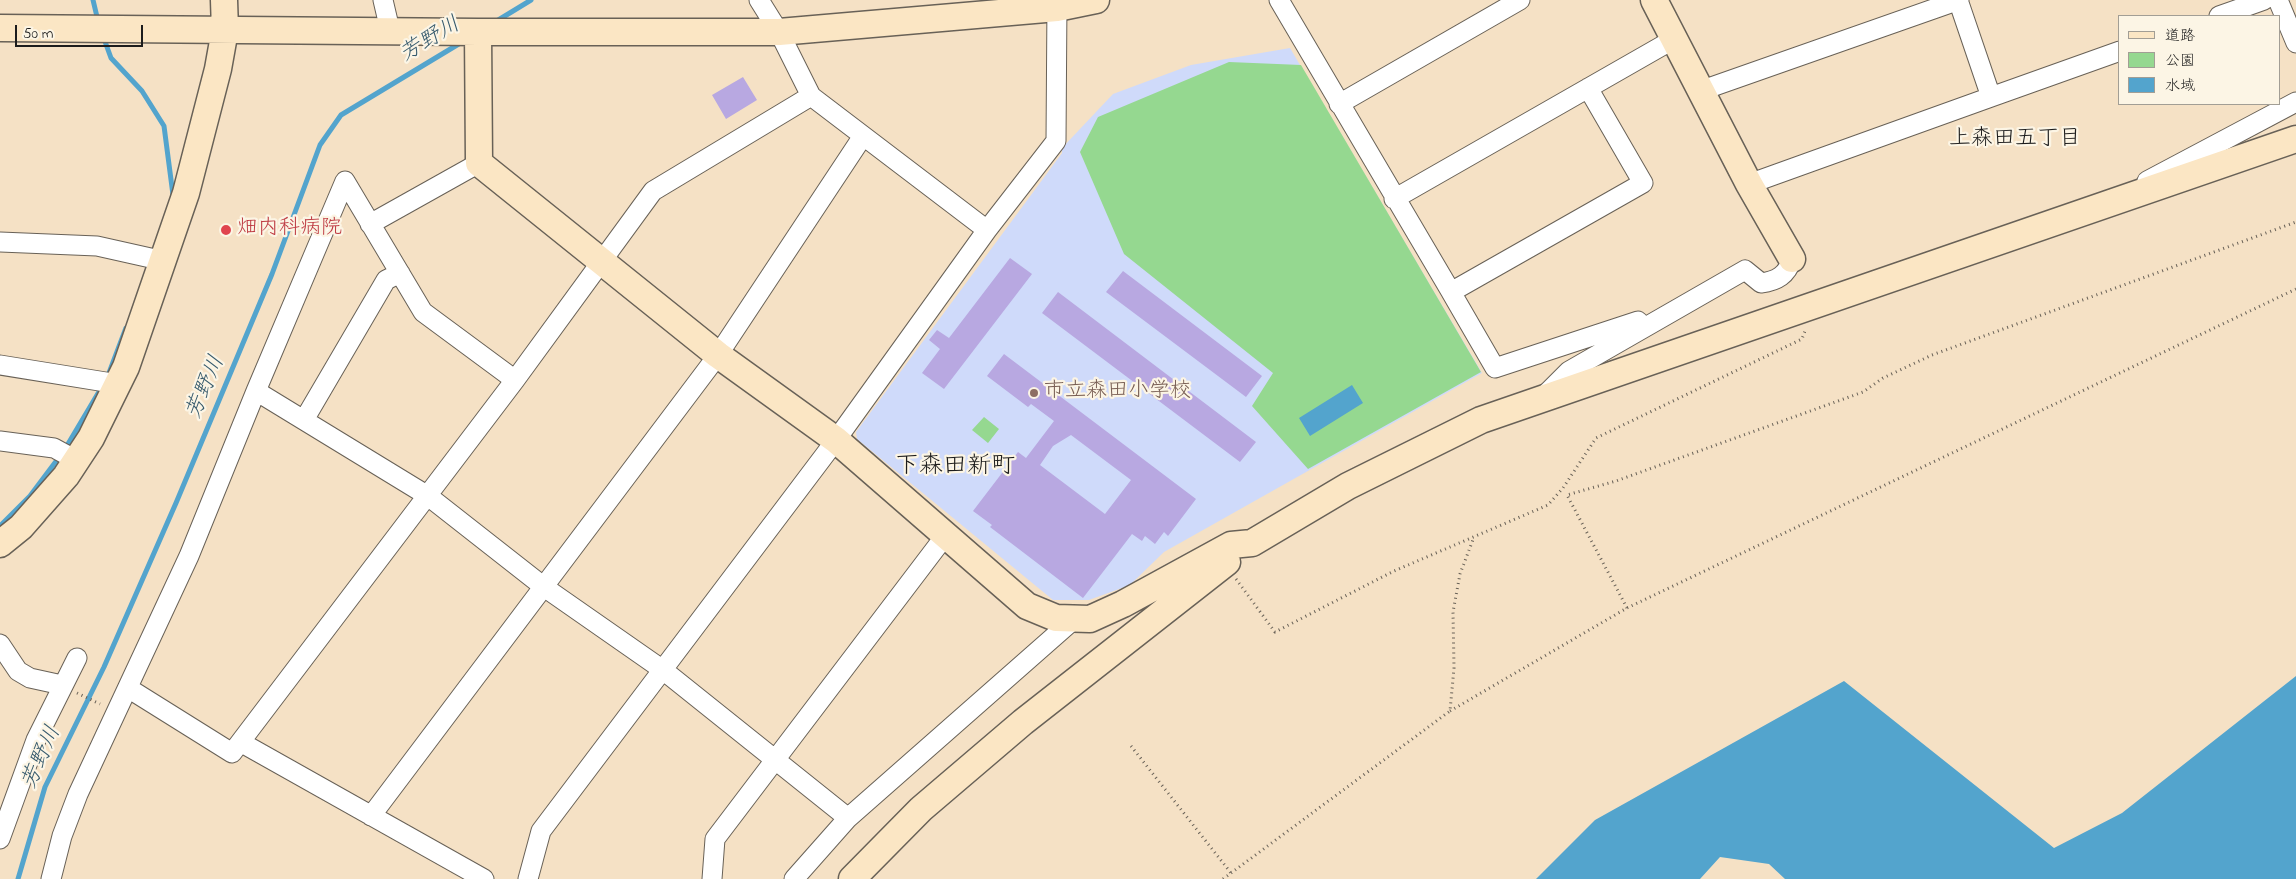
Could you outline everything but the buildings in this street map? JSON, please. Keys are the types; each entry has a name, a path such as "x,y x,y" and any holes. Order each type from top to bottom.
{"street":[{"path":"0,544 21,527 66,476 91,438 118,384 164,262 186,193 226,30 224,0"},
{"path":"382,0 390,30"},
{"path":"759,0 779,32 811,96 987,230"},
{"path":"0,28 478,32 779,32 1096,0"},
{"path":"1279,0 1495,368 1676,308"},
{"path":"1339,104 1520,0"},
{"path":"1542,398 1569,371 1676,308 1745,270 1761,283 1776,281 1789,268 1792,259 1749,184 1654,0"},
{"path":"1700,91 1959,0 1991,97"},
{"path":"2222,15 2264,0"},
{"path":"2278,0 2296,43"},
{"path":"528,879 541,831 836,440 987,230 1056,141 1057,4"},
{"path":"478,32 479,163"},
{"path":"1394,198 1674,38"},
{"path":"1749,184 2118,52"},
{"path":"1451,292 1643,183 1588,88"},
{"path":"128,688 232,753 242,743 515,380 653,191 811,96"},
{"path":"2091,211 2296,102"},
{"path":"371,816 718,355 863,136"},
{"path":"852,879 921,809 1023,722 1225,563 1252,543 1348,486 1419,449 1481,420 1542,398 2091,211 2296,138"},
{"path":"370,224 479,163"},
{"path":"479,163 718,355 836,440 1027,606 1056,618 1090,619 1123,604 1231,545 1252,543"},
{"path":"51,879 62,836 78,794 189,556 256,391 345,182 423,312 515,380"},
{"path":"0,242 96,246 164,262"},
{"path":"304,420 386,280 400,273"},
{"path":"0,364 118,384"},
{"path":"256,391 428,496 544,587 663,670 848,818"},
{"path":"0,441 54,448 76,460"},
{"path":"712,879 715,839 945,536"},
{"path":"794,879 848,818 1073,620"},
{"path":"0,644 18,671 30,678 66,687"},
{"path":"0,838 36,740 66,687 77,658"},
{"path":"242,743 484,879"}],"path":[{"path":"1627,608 1567,495 1616,481 1863,392 1883,378 1932,354 2296,222"},
{"path":"1223,879 1450,711 1627,608 2296,289"},
{"path":"1225,563 1275,632 1394,571 1548,505 1563,488 1596,438 1802,339 1818,304"},
{"path":"1450,711 1454,668 1453,612 1460,574 1474,536"},
{"path":"66,687 103,706"},
{"path":"1131,746 1230,873"}],"shaded area":[{"path":"1290,48 1482,373 1164,552 1130,585 1089,600 1053,600 857,439 856,432 1062,153 1062,148 1113,94 1191,65"}],"green space":[{"path":"1229,62 1301,65 1481,372 1308,469 1252,406 1273,373 1124,254 1080,152 1098,117"},
{"path":"984,417 999,429 988,443 972,430"}],"water":[{"path":"1352,385 1363,403 1310,436 1299,418"},
{"path":"2296,676 2296,879 1785,879 1769,864 1720,857 1700,879 1536,879 1595,820 1844,681 2054,848 2122,813"}],"waterway":[{"path":"93,0 98,21"},
{"name":"芳野川","path":"495,22 531,0"},
{"path":"103,36 111,58 142,91 164,126 173,195"},
{"name":"芳野川","path":"18,879 45,787 104,667 176,503 272,274 320,145 341,115 462,42"},
{"path":"109,373 126,328"},
{"path":"65,449 103,385"},
{"path":"0,526 30,496 60,456"}],"place":[{"name":"畑内科病院","path":"226,230"},
{"name":"市立森田小学校","path":"1034,393"}],"district":[{"name":"上森田五丁目","path":"2015,140"},
{"name":"下森田新町","path":"955,468"}]}
